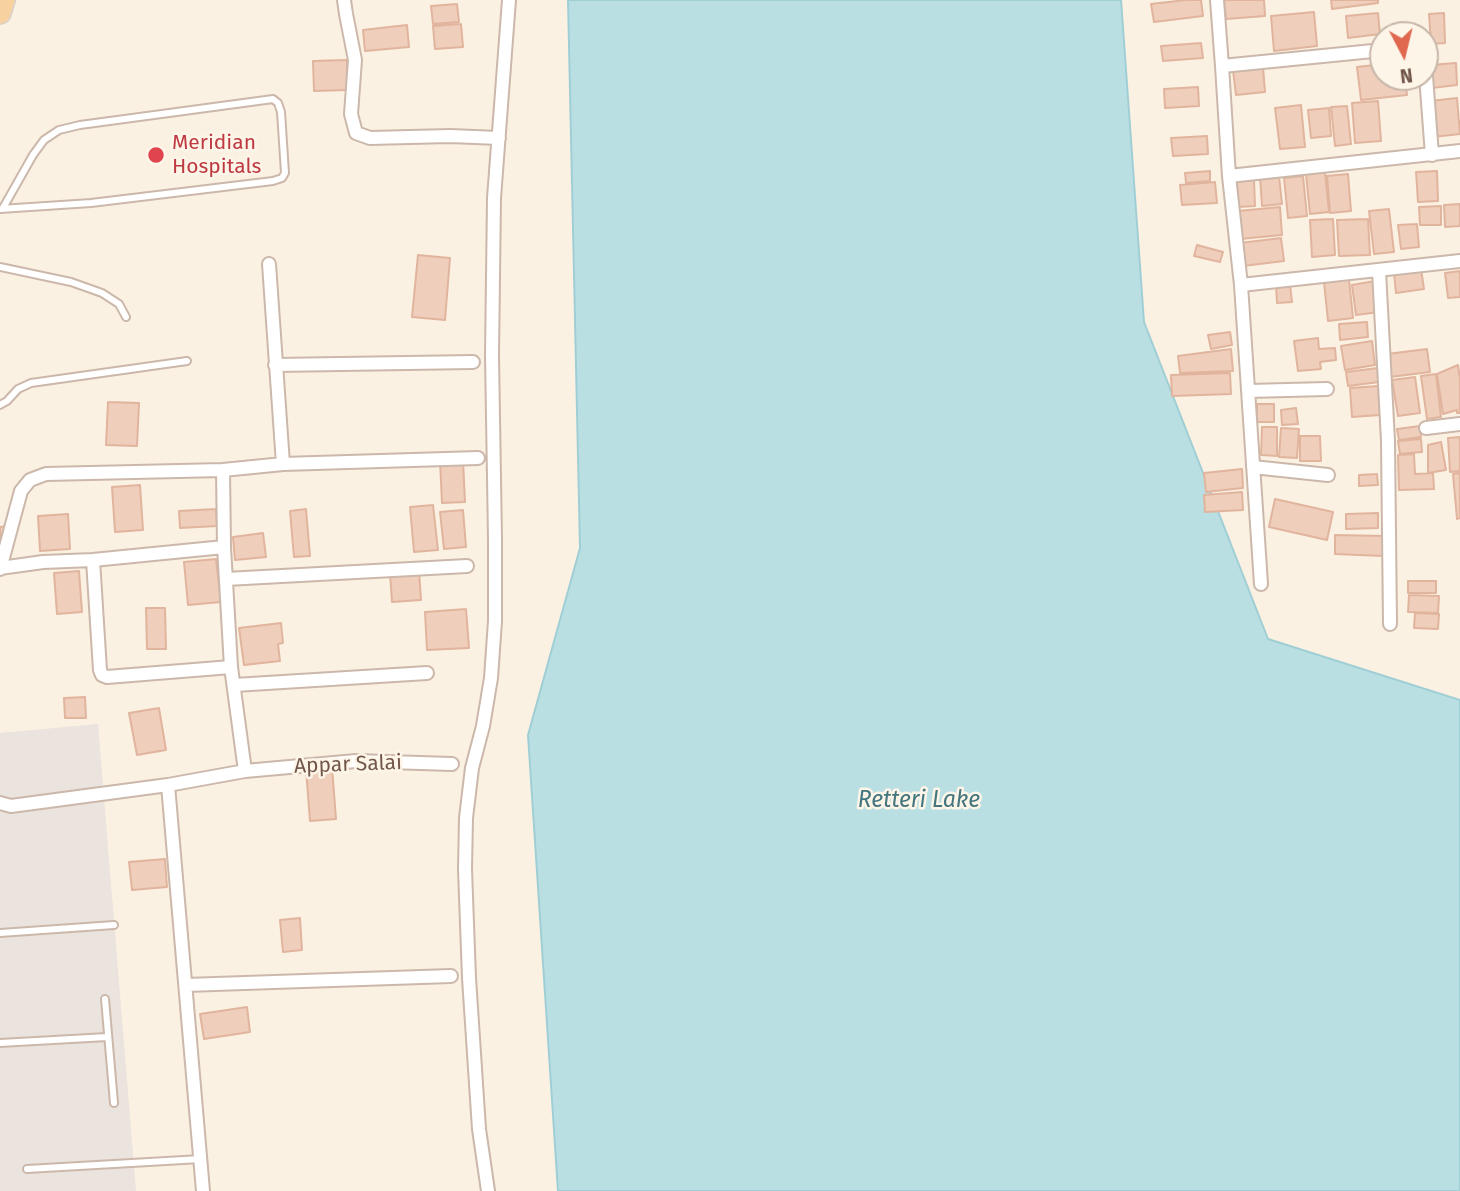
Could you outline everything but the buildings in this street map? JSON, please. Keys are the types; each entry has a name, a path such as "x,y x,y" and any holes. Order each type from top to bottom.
{"main road":[{"path":"0,13 4,0"}],"street":[{"path":"344,0 355,60 351,114 356,133 370,138 499,138"},
{"path":"488,1191 479,1129 465,869 466,818 472,768 491,678 495,621 492,356 494,198 509,0"},
{"path":"1217,0 1229,176 1241,285 1261,583"},
{"path":"1222,66 1369,51"},
{"path":"1427,91 1432,155"},
{"path":"1229,176 1460,151"},
{"path":"1241,285 1460,261"},
{"path":"269,264 283,464"},
{"path":"1379,271 1388,441 1390,624"},
{"path":"275,365 473,362"},
{"path":"1248,391 1327,389"},
{"path":"1426,428 1460,425"},
{"path":"223,547 0,568 21,491 30,480 46,474 223,470 283,464 478,458"},
{"path":"1253,467 1328,475"},
{"path":"223,470 223,547 231,667 245,771"},
{"path":"93,560 102,675 107,677 231,667"},
{"path":"226,579 467,566"},
{"path":"235,685 427,673"},
{"name":"Appar Salai","path":"0,803 11,806 168,785 245,771 356,761 452,764"},
{"path":"168,785 203,1191"},
{"path":"186,985 451,976"}],"lane":[{"path":"273,99 278,103 285,173 282,178 91,203 1,209 44,140 59,130 273,99"},
{"path":"0,267 71,282 102,293 119,304 126,317"},
{"path":"0,405 18,389 31,383 187,361"},
{"path":"0,933 114,925"},
{"path":"104,999 114,1103"},
{"path":"0,1043 107,1037"},
{"path":"27,1169 201,1159"}],"shaded area":[{"path":"98,724 136,1191 0,1191 0,733"}],"water":[{"name":"Retteri Lake","path":"568,0 1121,0 1144,322 1268,639 1460,700 1460,1191 558,1191 528,735 580,548"}],"place":[{"name":"Meridian Hospitals","path":"156,155"}]}
